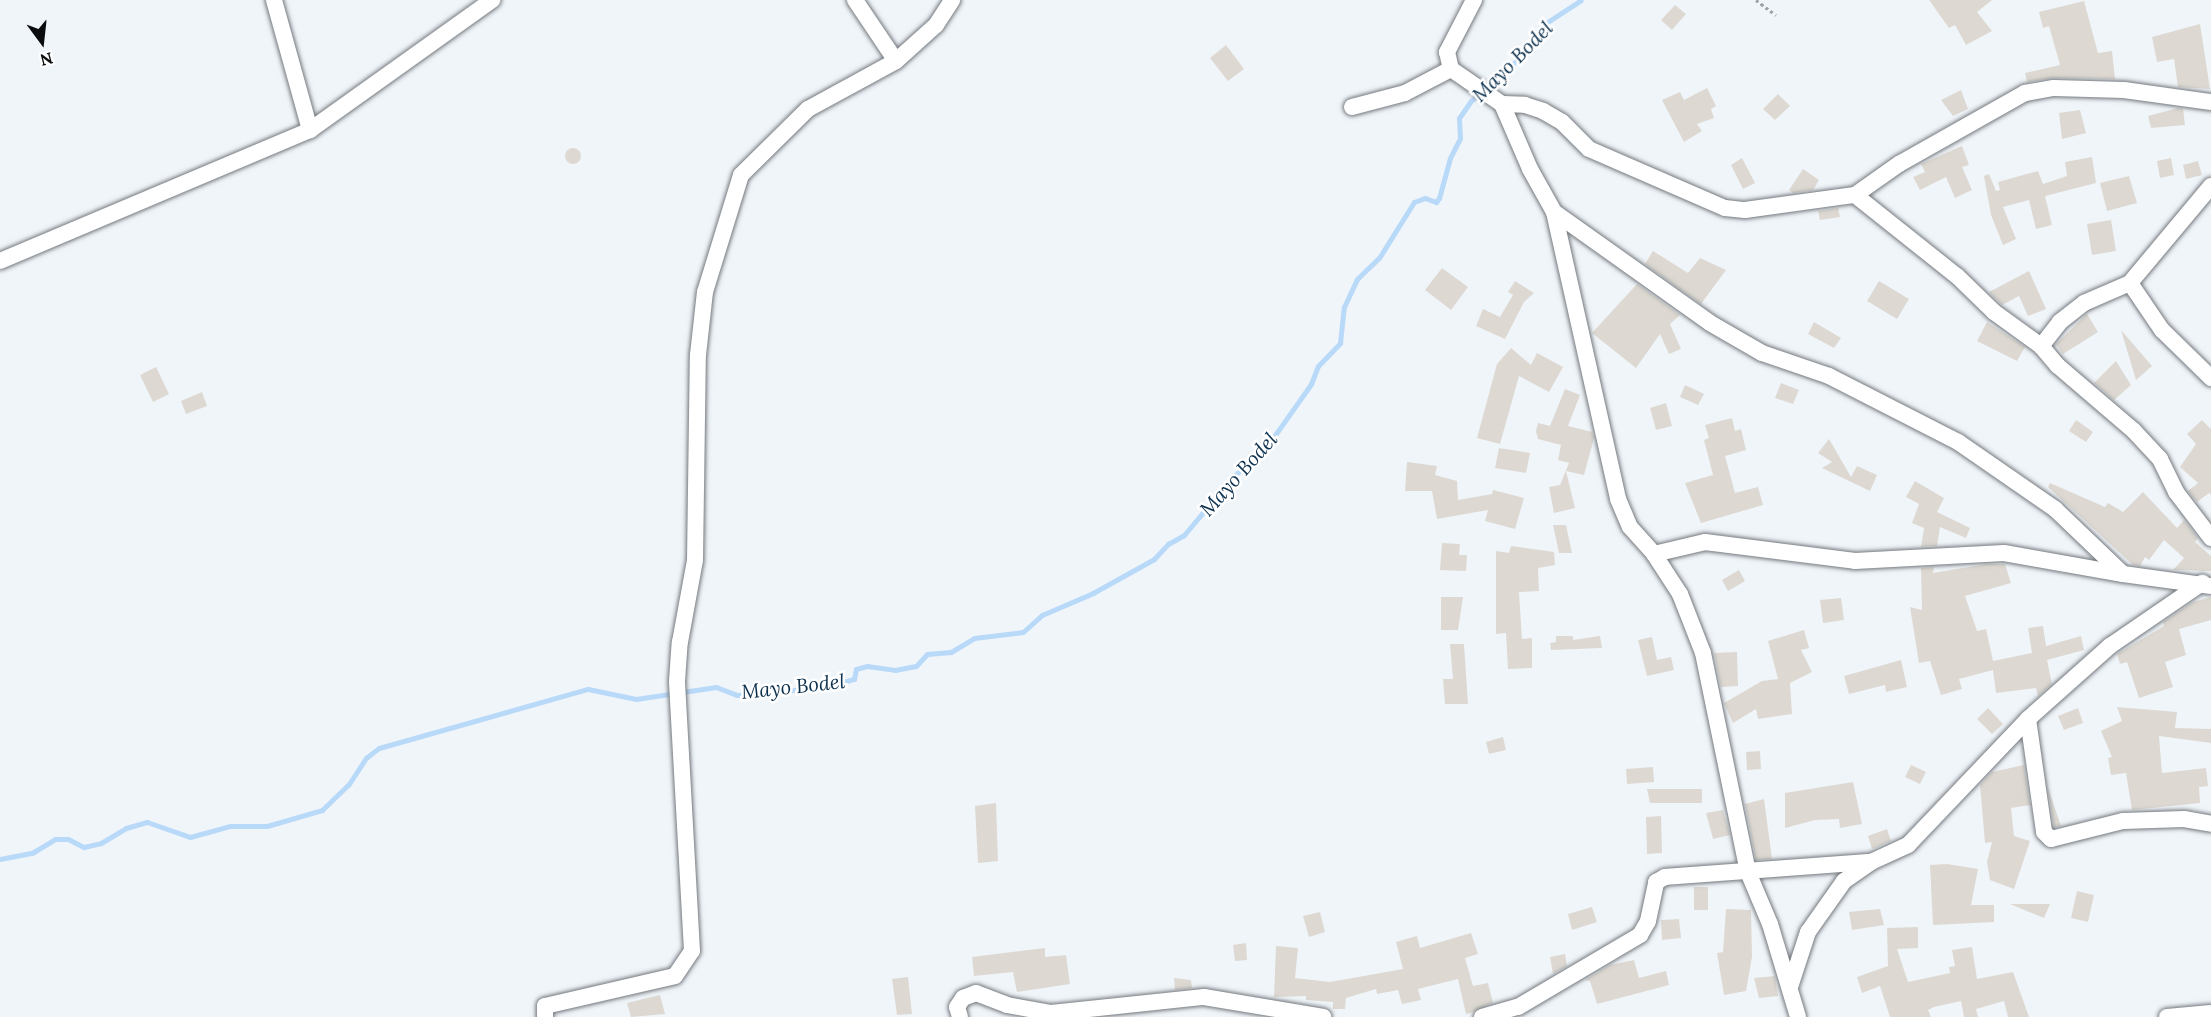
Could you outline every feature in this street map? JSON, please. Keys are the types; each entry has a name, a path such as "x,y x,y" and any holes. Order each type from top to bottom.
{"street":[{"path":"274,0 310,130"},
{"path":"0,261 310,130 492,0"},
{"path":"855,0 896,61"},
{"path":"545,1017 545,1006 675,976 692,951 677,681 680,642 695,560 698,355 705,292 741,175 808,109 896,61 936,25 952,0"},
{"path":"1474,0 1447,52 1451,69 1502,104 1530,169 1554,212 1618,499 1630,526 1654,554 1680,594 1703,653 1748,872 1790,987 1798,1017"},
{"path":"1352,107 1405,93 1451,69"},
{"path":"1502,104 1525,105 1543,111 1562,122 1589,150 1725,208 1745,210 1854,195 1899,164 2025,93 2054,88 2124,90 2211,102"},
{"path":"2041,346 2060,322 2084,303 2130,283 2211,186"},
{"path":"1854,195 1957,276 1994,312 2041,346 2058,366 2133,430 2160,459 2176,492 2211,538"},
{"path":"1554,212 1710,323 1762,353 1829,376 1958,442 2055,509 2123,574"},
{"path":"2130,283 2162,330 2211,378"},
{"path":"1654,554 1705,542 1855,561 2004,553 2123,574 2207,583"},
{"path":"1790,987 1808,932 1844,881 1871,862 1908,845 2028,719 2110,646 2207,583"},
{"path":"2028,719 2044,832 2051,839 2123,821 2184,819 2211,824"},
{"path":"1482,1017 1518,1007 1640,935 1648,921 1656,882 1681,875 1871,862"},
{"path":"960,1017 957,1007 963,998 976,993 1007,1005 1051,1013 1204,997 1323,1017"},
{"path":"2167,1017 2211,1013"}],"path":[{"path":"1756,0 1776,15"}],"building":[{"path":"1929,0 1992,0 1977,12 1992,31 1966,45 1955,25 1949,28"},
{"path":"2084,1 2098,53 2112,51 2115,79 2054,78 2027,82 2025,73 2060,65 2049,26 2043,28 2039,12"},
{"path":"1675,5 1686,14 1672,30 1661,20"},
{"path":"2200,24 2210,89 2178,87 2174,59 2157,62 2152,37"},
{"path":"1226,45 1244,69 1228,81 1210,58"},
{"path":"1707,88 1716,106 1711,109 1714,118 1697,124 1702,131 1684,142 1662,100 1680,92 1684,100"},
{"path":"1961,90 1968,109 1953,116 1941,100"},
{"path":"1778,94 1790,106 1775,120 1763,109"},
{"path":"2178,108 2183,109 2185,125 2151,128 2148,116"},
{"path":"2080,110 2086,133 2062,139 2059,113"},
{"path":"1962,146 1969,165 1962,167 1972,190 1955,198 1946,177 1920,190 1913,177 1925,172 1921,164"},
{"path":"573,148 579,150 581,156 579,162 573,164 567,162 565,156 567,150"},
{"path":"2092,157 2096,183 2045,196 2052,225 2036,229 2029,200 2003,207 2016,239 2003,245 1991,215 1984,176 1989,174 1996,191 2000,190 1998,182 2038,171 2043,184 2067,176 2065,162"},
{"path":"1742,158 1755,183 1743,189 1731,165"},
{"path":"2171,158 2174,175 2160,178 2157,161"},
{"path":"2198,161 2202,175 2186,179 2183,165"},
{"path":"1803,169 1819,180 1813,190 1793,193 1789,190"},
{"path":"2129,176 2137,203 2107,211 2100,183"},
{"path":"1838,208 1840,217 1820,220 1818,211"},
{"path":"2111,220 2116,251 2092,255 2087,224"},
{"path":"1653,251 1688,273 1700,258 1726,270 1701,304 1645,264"},
{"path":"1442,268 1468,287 1451,310 1425,290"},
{"path":"2029,271 2046,309 2028,316 2019,296 2002,305 1989,292"},
{"path":"1515,281 1534,293 1524,302 1505,339 1476,326 1483,309 1500,317 1513,295 1508,292"},
{"path":"1879,281 1909,299 1897,319 1867,301"},
{"path":"1637,284 1680,315 1670,324 1681,349 1669,354 1660,334 1636,368 1592,333"},
{"path":"2087,314 2098,332 2063,354 2056,344"},
{"path":"1814,322 1841,338 1834,348 1808,334"},
{"path":"1987,322 2025,347 2017,361 1977,341"},
{"path":"2121,330 2152,366 2136,380"},
{"path":"1511,348 1531,365 1537,353 1563,367 1549,392 1519,376 1500,444 1477,438 1497,364"},
{"path":"2116,361 2131,385 2114,400 2094,383"},
{"path":"156,367 169,394 153,402 140,375"},
{"path":"1781,383 1799,390 1793,404 1775,398"},
{"path":"1685,385 1704,394 1698,405 1680,397"},
{"path":"1565,389 1580,395 1568,426 1592,432 1594,438 1584,475 1566,471 1575,508 1554,513 1549,487 1560,485 1569,463 1558,460 1561,445 1538,439 1536,431 1538,423 1550,426"},
{"path":"202,392 207,406 186,414 181,401"},
{"path":"1666,403 1672,426 1656,430 1650,408"},
{"path":"1732,418 1735,431 1741,429 1746,450 1725,456 1735,493 1758,487 1763,505 1701,523 1685,483 1713,475 1704,440 1709,438 1705,425"},
{"path":"2076,420 2093,432 2086,442 2069,431"},
{"path":"2202,420 2211,429 2211,495 2209,493 2197,502 2188,491 2198,483 2180,467 2196,444 2187,434"},
{"path":"1829,439 1851,477 1857,466 1877,475 1870,491 1822,468 1832,462 1818,453"},
{"path":"1499,448 1530,453 1526,473 1495,468"},
{"path":"1407,462 1437,466 1435,475 1457,481 1458,500 1492,494 1493,490 1524,498 1515,529 1485,521 1488,510 1437,519 1432,491 1405,491"},
{"path":"1915,481 1944,498 1937,512 1970,528 1966,538 1940,527 1937,546 1921,547 1924,528 1912,523 1919,504 1906,497"},
{"path":"2050,483 2105,507 2108,503 2123,512 2143,492 2177,528 2184,520 2198,538 2195,542 2211,556 2211,571 2173,570 2184,558 2164,540 2149,560 2145,557 2140,566 2133,565 2048,487"},
{"path":"1553,525 1566,525 1572,553 1559,553"},
{"path":"1442,543 1460,544 1459,555 1467,555 1466,571 1440,570"},
{"path":"1511,546 1554,552 1555,565 1538,568 1539,591 1519,592 1522,639 1532,638 1532,668 1508,669 1506,633 1496,634 1496,551 1509,553"},
{"path":"1987,564 2005,564 2011,583 1965,596 1977,631 1986,629 1993,661 2032,653 2028,628 2043,626 2046,646 2081,636 2084,650 2047,660 2052,684 2038,696 2036,688 1996,693 1993,670 1959,679 1962,689 1941,695 1930,661 1919,663 1910,607 1922,610 1921,568 1934,567 1933,573"},
{"path":"1739,570 1745,581 1728,591 1722,580"},
{"path":"1441,597 1463,597 1458,630 1441,630"},
{"path":"2211,597 2211,620 2179,629 2186,655 2165,662 2173,687 2139,698 2127,662 2120,664 2117,654 2164,626 2163,622 2193,602"},
{"path":"1841,598 1844,620 1823,623 1820,600"},
{"path":"1804,630 1809,648 1801,650 1812,672 1790,683 1792,714 1758,719 1756,709 1733,723 1724,703 1762,681 1778,679 1768,641"},
{"path":"1556,636 1573,636 1573,640 1600,636 1602,648 1551,650 1550,643 1556,642"},
{"path":"1652,637 1657,660 1671,657 1674,670 1647,676 1638,640"},
{"path":"1450,644 1464,644 1468,704 1445,704 1443,679 1453,679"},
{"path":"1737,652 1738,686 1721,687 1714,653"},
{"path":"1901,660 1907,687 1886,692 1885,685 1849,694 1844,676"},
{"path":"2117,707 2177,712 2175,728 2211,729 2211,743 2159,736 2162,773 2206,768 2208,786 2199,787 2200,803 2132,810 2126,773 2111,775 2108,758 2112,757 2101,731 2122,721"},
{"path":"1988,708 2003,724 1992,734 1977,719"},
{"path":"2078,708 2083,723 2064,730 2058,716"},
{"path":"1503,737 1506,750 1489,754 1486,742"},
{"path":"1760,751 1761,769 1747,770 1746,752"},
{"path":"1911,765 1926,772 1920,784 1905,777"},
{"path":"2024,765 2030,805 2011,808 2014,836 2030,841 2014,889 1990,880 1987,862 1992,842 1985,843 1980,785 1992,772"},
{"path":"1653,767 1654,782 1627,784 1626,769"},
{"path":"1853,782 1862,824 1840,828 1839,819 1815,820 1785,828 1785,793"},
{"path":"2048,788 2061,826 2054,827"},
{"path":"1647,789 1702,789 1702,803 1650,803"},
{"path":"1764,799 1772,859 1756,860 1745,804"},
{"path":"996,803 998,861 978,863 975,806"},
{"path":"1723,810 1730,835 1713,839 1706,813"},
{"path":"1661,816 1662,853 1647,854 1646,817"},
{"path":"1887,829 1891,841 1872,849 1868,836"},
{"path":"1947,864 1978,869 1971,905 1994,905 1994,922 1933,925 1930,865"},
{"path":"1694,887 1708,887 1708,910 1694,910"},
{"path":"2077,891 2094,895 2088,922 2071,918"},
{"path":"2010,904 2050,904 2044,918"},
{"path":"1592,907 1597,922 1572,930 1568,914"},
{"path":"1726,909 1751,910 1752,957 1746,991 1724,995 1717,953 1723,952"},
{"path":"1880,909 1884,925 1852,930 1849,912"},
{"path":"1320,912 1325,932 1309,937 1303,916"},
{"path":"1679,919 1681,938 1662,940 1661,920"},
{"path":"1918,927 1918,948 1897,949 1908,982 1950,973 1949,967 1955,966 1952,950 1972,947 1977,979 2013,972 2029,1017 2008,1017 2004,1001 1976,1009 1978,1017 1964,1017 1961,1001 1928,1010 1931,1017 1890,1017 1880,986 1862,993 1857,977 1888,966 1887,928"},
{"path":"1471,933 1478,954 1465,958 1473,986 1488,983 1493,1003 1473,1012 1466,1014 1458,979 1418,989 1421,1000 1402,1004 1398,990 1377,994 1376,989 1346,998 1345,1009 1333,1009 1333,1002 1306,1000 1306,996 1274,997 1276,946 1298,948 1295,978 1330,982 1403,969 1396,942 1417,936 1420,948"},
{"path":"1246,943 1247,960 1235,961 1233,945"},
{"path":"1045,948 1045,957 1066,955 1070,984 1017,992 1013,972 974,976 972,957"},
{"path":"1565,954 1567,966 1553,974 1550,957"},
{"path":"1634,960 1639,978 1666,971 1669,985 1597,1004 1590,981 1585,980 1610,965"},
{"path":"1775,976 1778,996 1759,998 1754,978"},
{"path":"908,977 912,1014 897,1015 892,979"},
{"path":"1174,978 1191,980 1192,988 1175,990"},
{"path":"660,995 665,1014 631,1017 627,1003"}],"waterway":[{"name":"Mayo Bodel","path":"0,859 32,853 55,839 68,839 84,847 101,843 126,828 147,822 190,837 230,826 267,826 322,810 349,784 366,758 379,748 588,689 636,699 716,687 737,695 829,686 854,679 856,669 867,666 895,670 916,666 927,654 951,652 974,638 1023,632 1042,615 1093,593 1154,559 1168,544 1184,535 1231,479 1270,442 1311,384 1318,366 1340,343 1344,307 1357,279 1379,258 1414,202 1425,198 1436,202 1439,198 1450,158 1460,138 1459,118 1471,101 1527,51 1543,25 1581,0"}]}
